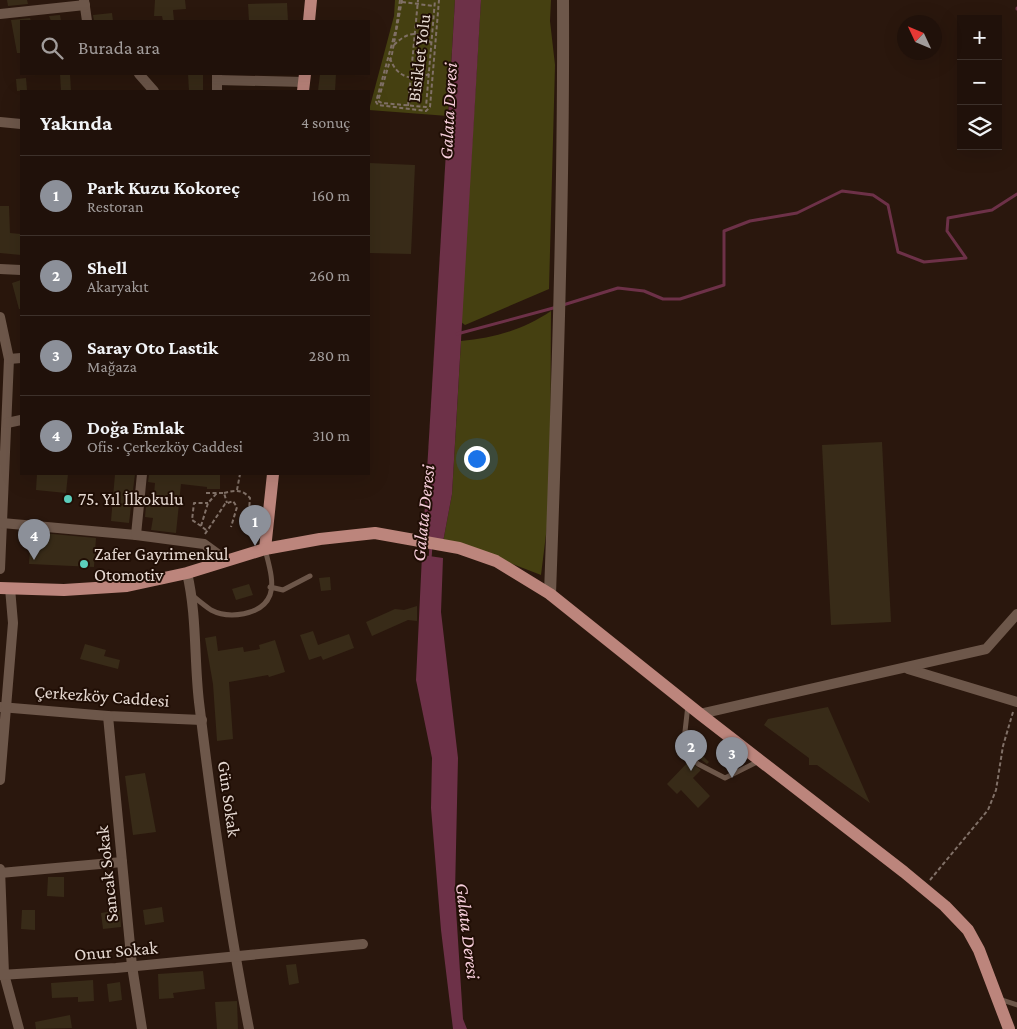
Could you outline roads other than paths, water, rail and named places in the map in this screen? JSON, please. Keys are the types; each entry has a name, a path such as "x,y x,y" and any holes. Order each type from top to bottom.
{"main road":[{"path":"309,20 311,0"},
{"path":"265,549 273,475"},
{"path":"5,588 64,590 126,586 187,574 265,549 320,539 375,533 459,548 496,561 550,594 688,705 923,887 968,930 979,950 1009,1029"}],"street":[{"path":"550,594 564,122 563,0"},
{"path":"0,14 85,2 87,20"},
{"path":"140,75 153,90"},
{"path":"218,90 217,77 304,82"},
{"path":"0,122 20,124"},
{"path":"0,269 20,270"},
{"path":"0,316 9,359 7,422 2,469 0,569"},
{"path":"9,359 20,358"},
{"path":"7,422 20,420"},
{"path":"136,535 142,475"},
{"path":"2,523 136,535 204,544 226,560"},
{"name":"Gün Sokak","path":"187,574 193,596 202,720 235,955 249,1029"},
{"path":"0,780 3,707 13,623 5,588"},
{"path":"700,714 986,649 1017,614"},
{"path":"908,668 1017,702"},
{"name":"Çerkezköy Caddesi","path":"3,707 108,716 202,720"},
{"name":"Sancak Sokak","path":"108,716 132,966 142,1029"},
{"path":"0,873 122,862"},
{"path":"0,869 2,975 19,1029"},
{"name":"Onur Sokak","path":"2,975 132,966 363,944"}],"lane":[{"path":"193,596 213,611 237,616 258,608 270,596 265,549"},
{"path":"270,587 283,590 310,576"},
{"path":"688,705 683,749 698,764 725,778 760,761"},
{"path":"999,999 1017,1005"}],"waterway":[{"path":"563,305 618,288 644,291 663,299 680,299 724,285 724,231 750,221 797,213 842,191 873,195 888,205 898,252 924,262 966,258 947,231 948,218 992,210 1017,194"},
{"path":"457,334 557,307"},
{"name":"Galata Deresi","path":"430,559 431,545"}],"place":[{"name":"75. Yıl İlkokulu","path":"68,499"},
{"name":"Park Kuzu Kokoreç","path":"255,546"},
{"name":"Doğa Emlak","path":"34,560"},
{"name":"Zafer Gayrimenkul Otomotiv","path":"84,564"},
{"name":"Shell","path":"691,771"},
{"name":"Saray Oto Lastik","path":"732,778"}]}
